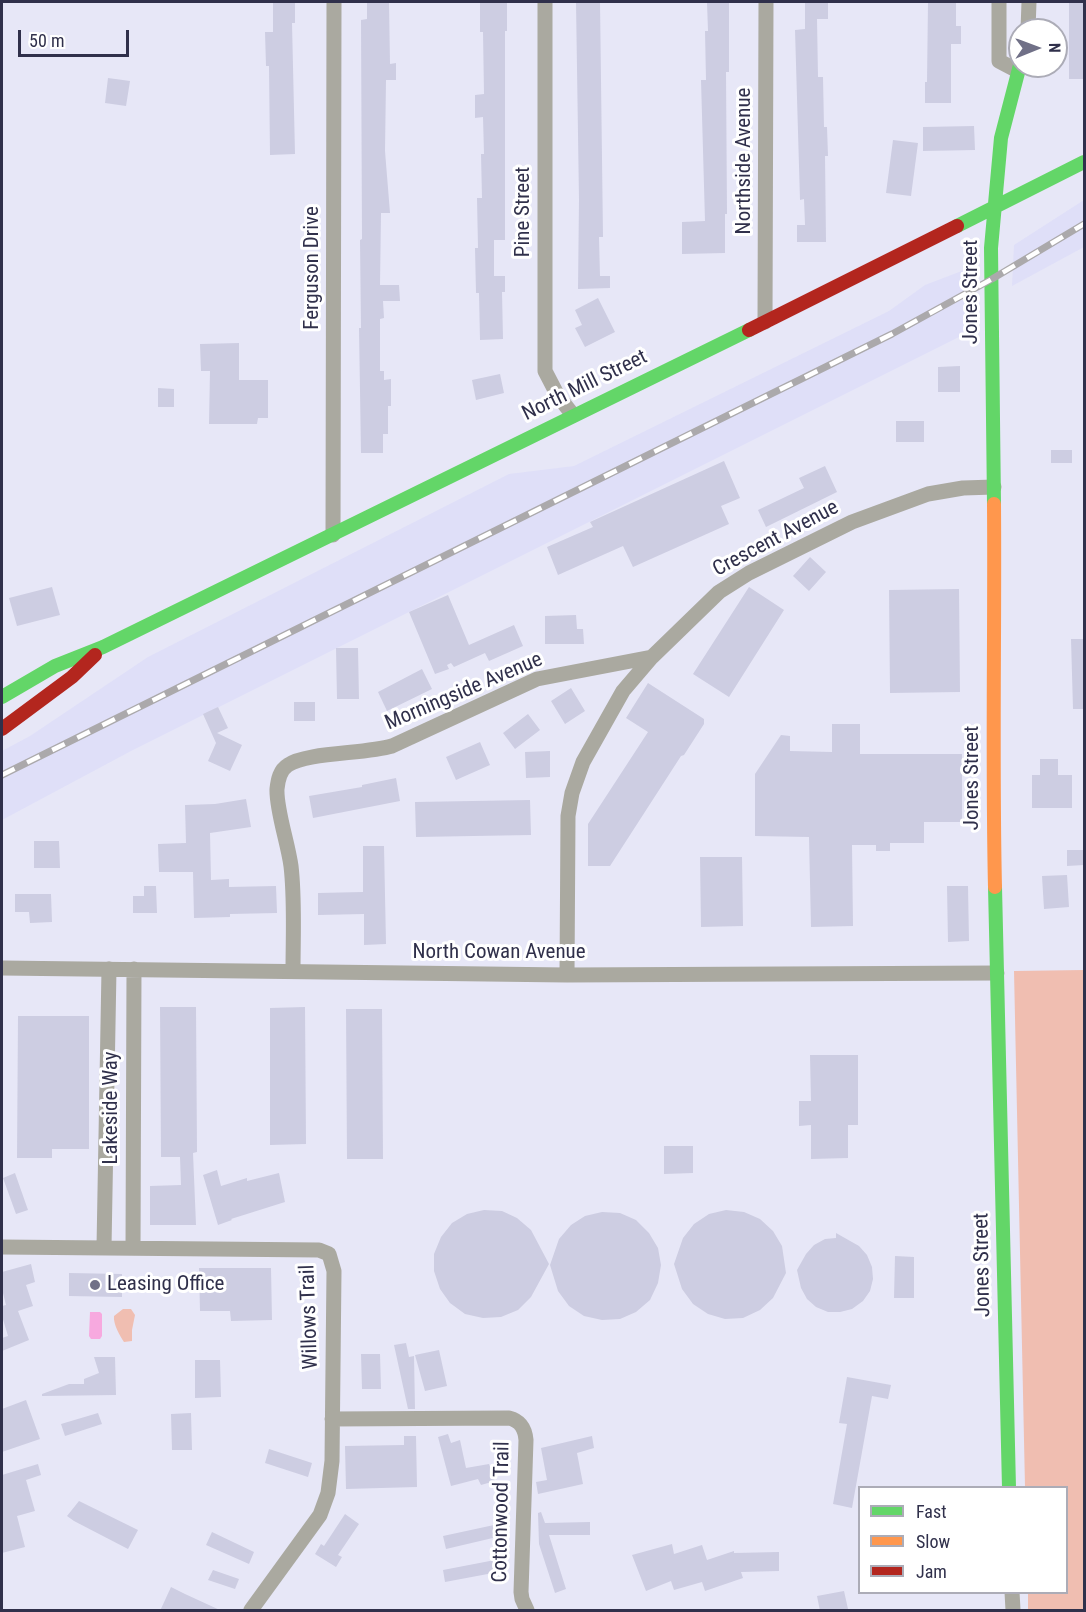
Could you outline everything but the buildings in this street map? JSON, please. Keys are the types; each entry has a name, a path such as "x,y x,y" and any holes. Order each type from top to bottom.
{"street":[{"name":"Ferguson Drive","path":"333,535 334,2"},
{"name":"Pine Street","path":"545,2 545,371 558,396 573,415"},
{"name":"Northside Avenue","path":"765,322 766,2"},
{"name":"Jones Street","path":"999,2 999,61 1008,64"},
{"path":"1028,18 1029,2"},
{"name":"Jones Street","path":"1009,1486 993,793 994,487 991,248 1000,138 1016,78"},
{"name":"North Mill Street","path":"2,697 55,666 103,647 333,535 1084,162"},
{"name":"Crescent Avenue","path":"567,975 568,816 572,793 583,762 604,722 623,691 652,657 708,601 749,573 852,522 908,501 951,489 994,487"},
{"name":"North Mill Street","path":"2,729 72,677 103,647"},
{"name":"Morningside Avenue","path":"293,971 291,869 277,795 279,776 284,769 290,764 309,758 368,752 392,746 537,679 652,657"},
{"name":"North Cowan Avenue","path":"2,968 567,975 997,973"},
{"name":"Lakeside Way","path":"104,1247 109,969"},
{"name":"Lakeside Way","path":"133,1248 134,969"},
{"name":"Willows Trail","path":"2,1247 319,1250 329,1254 334,1271 332,1472 328,1493 320,1515 251,1611"},
{"name":"Cottonwood Trail","path":"332,1419 509,1418 520,1423 526,1433 521,1592 527,1611"},
{"path":"1012,1594 1013,1611"}],"shaded area":[{"path":"1084,200 1084,247 1012,286 1014,245"},
{"path":"967,269 972,313 971,331 131,751 2,820 2,751 30,736 148,657 509,474 574,466 889,311 925,285"},
{"path":"1084,970 1084,1610 1028,1610 1028,1594 1068,1594 1068,1486 1025,1486 1014,971"},
{"path":"123,1309 131,1309 135,1315 132,1341 124,1342 115,1323 114,1316"},
{"path":"90,1312 102,1314 100,1339 91,1339 89,1336"}],"railway":[{"path":"2,775 892,334 992,279 1084,224"}],"traffic: fast":[{"path":"994,504 991,248 1001,138 1017,78"},
{"path":"957,226 1084,162"},
{"path":"2,697 55,666 103,647 749,330"},
{"path":"995,887 1009,1486"}],"traffic: slow":[{"path":"994,504 995,887"}],"traffic: jam":[{"path":"749,330 957,226"},
{"path":"2,729 72,677 95,655"}],"place":[{"name":"Leasing Office","path":"95,1285"}]}
